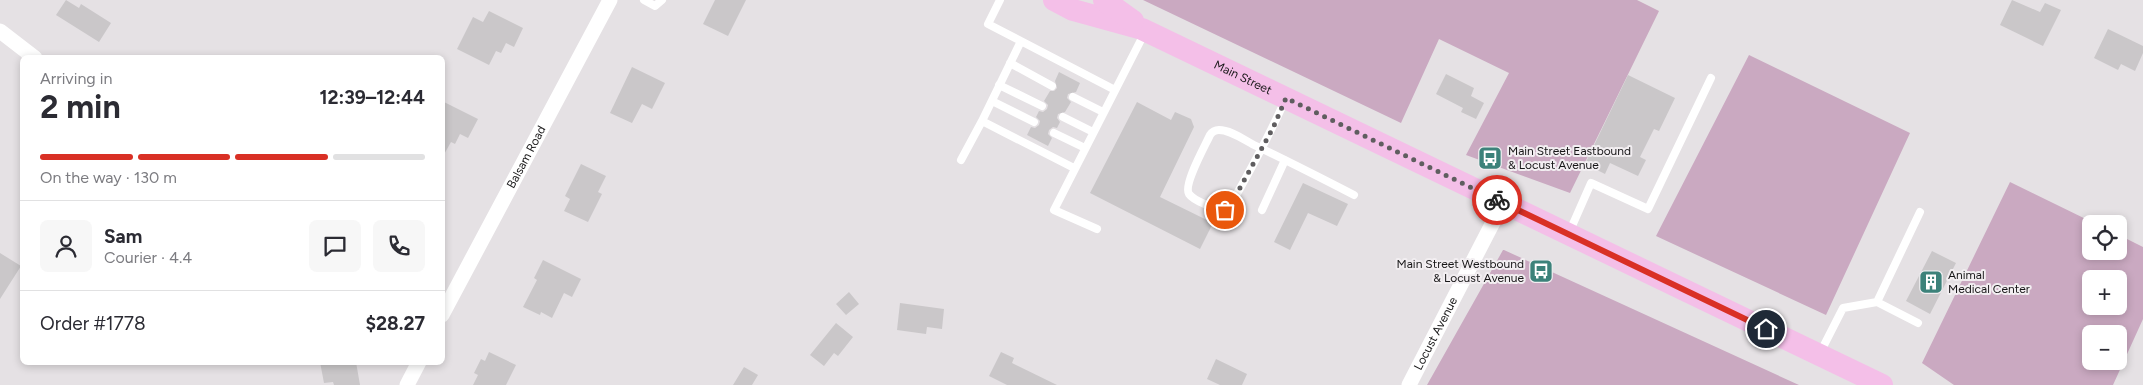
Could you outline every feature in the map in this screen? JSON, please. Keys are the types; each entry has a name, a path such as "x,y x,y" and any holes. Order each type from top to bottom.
{"main road":[{"name":"Main Street","path":"1054,0 1073,10 1146,31 1882,385"},
{"name":"Main Street","path":"1104,0 1146,31"}],"street":[{"name":"Balsam Road","path":"445,309 610,0"},
{"path":"0,31 31,55"},
{"name":"Locust Avenue","path":"1408,385 1503,203"},
{"path":"407,385 417,365"}],"lane":[{"path":"644,0 655,6 662,0"},
{"path":"1000,0 988,24 1115,90"},
{"path":"1097,229 1054,210 1146,31"},
{"path":"961,160 1021,41"},
{"path":"1010,63 1052,86"},
{"path":"1568,234 1591,183 1648,209 1710,78"},
{"path":"999,85 1042,106"},
{"path":"1073,97 1103,112"},
{"path":"1286,98 1261,148 1230,206 1225,210 1218,211 1193,199 1189,195 1187,189 1190,180 1213,132 1219,130 1228,132 1261,148 1354,195"},
{"path":"992,101 1034,122"},
{"path":"1063,117 1093,132"},
{"path":"982,121 1074,168"},
{"path":"1054,133 1085,148"},
{"path":"1262,210 1285,160"},
{"path":"1877,302 1920,212"},
{"path":"1820,355 1842,308 1877,302 1918,323"}],"shaded area":[{"path":"1143,0 1637,0 1659,11 1570,193 1466,155 1509,73 1439,39 1401,123"},
{"path":"1749,55 1910,133 1826,315 1656,236"},
{"path":"2010,182 2082,217 2082,260 2127,260 2127,239 2143,247 2143,319 2127,354 2127,325 2082,325 2082,370 2120,370 2113,385 1954,385 1922,363"},
{"path":"1504,250 1799,385 1427,385"}],"building":[{"path":"66,0 79,8 81,4 111,23 99,42 56,15"},
{"path":"715,0 746,0 728,36 703,24"},
{"path":"2012,0 2040,12 2045,3 2061,10 2043,46 2000,25"},
{"path":"489,11 523,28 514,47 506,43 501,53 496,51 489,65 457,49 473,17 483,22"},
{"path":"2108,29 2143,46 2143,53 2135,71 2121,64 2118,70 2094,58"},
{"path":"632,67 665,83 652,109 642,104 632,123 610,113"},
{"path":"1059,72 1080,83 1076,92 1068,94 1067,98 1071,102 1065,112 1058,114 1057,118 1060,122 1057,128 1053,127 1049,130 1048,134 1052,138 1048,146 1027,135 1031,127 1035,128 1039,125 1040,121 1036,117 1039,111 1043,112 1047,109 1048,105 1044,101 1050,91 1054,91 1057,88 1055,81"},
{"path":"1446,74 1474,88 1471,96 1484,103 1476,119 1461,112 1463,108 1436,94"},
{"path":"1628,75 1675,98 1659,131 1654,129 1640,157 1646,160 1638,176 1610,163 1605,174 1585,164"},
{"path":"445,102 478,119 468,138 460,134 455,144 451,142 445,153"},
{"path":"1137,102 1171,120 1175,112 1191,119 1194,127 1160,197 1213,223 1200,249 1090,193"},
{"path":"581,164 606,176 598,192 602,194 588,222 564,211 570,199 565,196"},
{"path":"1303,183 1348,204 1337,226 1308,213 1290,250 1274,242"},
{"name":"Animal Medical Center","path":"1932,251 1956,263 1930,314 1906,301"},
{"path":"0,253 20,265 20,268 0,299"},
{"path":"543,260 581,279 572,297 564,293 552,318 541,312 540,315 523,307 537,280 534,278"},
{"path":"849,292 859,304 846,315 836,304"},
{"path":"900,303 944,309 942,329 927,327 926,334 897,330"},
{"path":"836,323 853,337 838,356 834,353 824,366 810,355"},
{"path":"489,352 516,365 506,385 473,385 478,375 474,373 481,359 485,361"},
{"path":"1001,352 1014,358 1012,363 1057,385 1007,385 989,376"},
{"path":"1216,359 1247,374 1242,385 1220,385 1207,379"},
{"path":"321,365 357,365 360,385 324,383"},
{"path":"744,367 758,375 752,385 733,385"}],"way so far":[{"path":"1225,210 1230,206 1273,128 1286,98 1497,200"}],"place":[{"name":"Main Street Eastbound & Locust Avenue","path":"1490,158"},
{"name":"Main Street Westbound & Locust Avenue","path":"1541,271"},
{"name":"Animal Medical Center","path":"1931,282"}],"route":[{"path":"1497,200 1766,329"}]}
